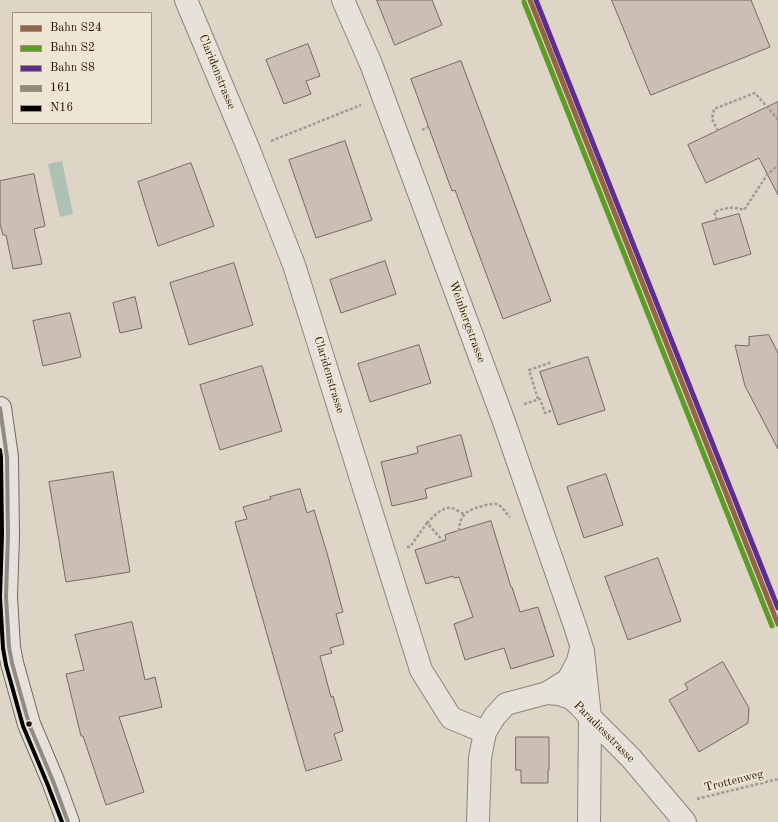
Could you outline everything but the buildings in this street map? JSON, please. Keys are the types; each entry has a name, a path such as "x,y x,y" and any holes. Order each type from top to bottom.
{"street":[{"name":"Claridenstrasse","path":"186,0 249,150 294,265 421,670 451,718 485,732"},
{"name":"Weinbergstrasse","path":"343,0 371,64 501,412 575,626 582,651 590,717 589,822"},
{"path":"0,408 7,457 8,535 6,597 9,647 29,724 53,781 68,822"},
{"path":"548,693 568,680 578,661 581,647"},
{"name":"Paradiesstrasse","path":"478,822 480,758 485,732 495,716 506,704 548,693 559,694 570,698 580,706 631,758 685,822"}],"path":[{"path":"718,130 712,119 714,109 755,93 778,120"},
{"path":"249,150 383,96"},
{"path":"717,220 714,212 725,208 737,208 744,210 767,175 778,164"},
{"path":"552,362 529,370 538,399 540,399 545,413 553,410"},
{"path":"501,412 538,399"},
{"path":"459,531 459,524 464,514 472,508 488,505"},
{"path":"410,547 427,523 436,514 452,508 464,514"},
{"path":"427,523 443,541"},
{"name":"Trottenweg","path":"695,799 778,779"}],"shaded area":[{"path":"62,161 73,214 60,217 48,164"}],"rail line":[{"name":"S24","path":"530,0 778,624"},
{"name":"S8","path":"536,0 778,608"},
{"name":"S2","path":"524,2 772,626"}],"transit line":[{"name":"161","path":"0,408 7,457 8,535 6,597 9,647 29,724 53,781 68,822"},
{"name":"N16","path":"0,450 2,535 0,597 3,648 6,665 23,726 62,822"}]}
